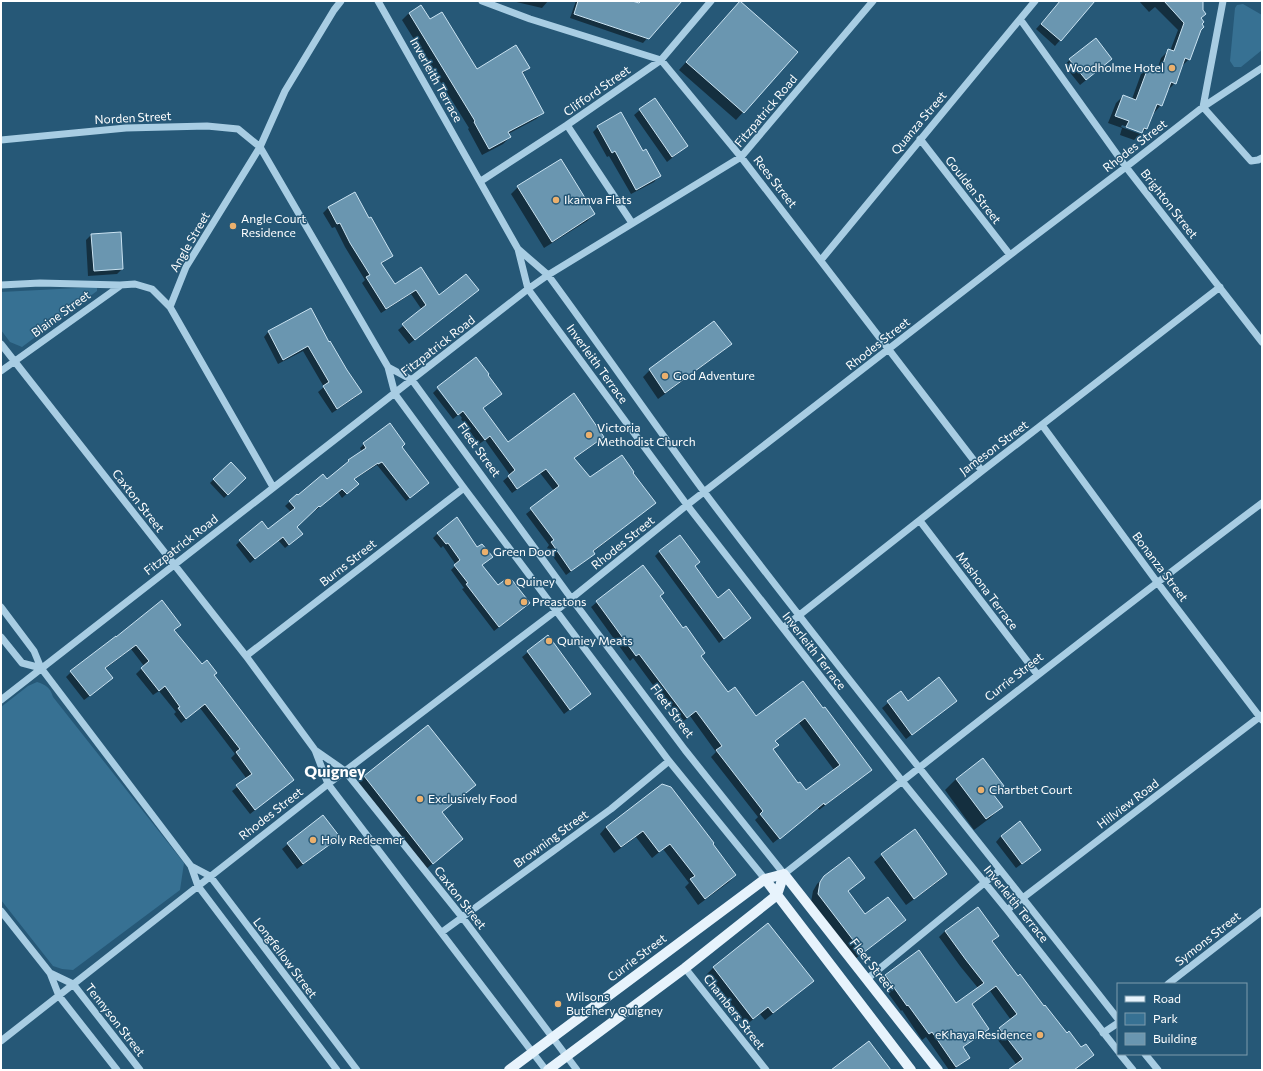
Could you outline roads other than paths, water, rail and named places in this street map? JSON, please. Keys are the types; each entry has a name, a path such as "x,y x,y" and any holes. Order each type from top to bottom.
{"main road":[{"name":"Currie Street","path":"509,1070 765,879 784,874"},
{"path":"547,1070 685,968 777,895 784,874"},
{"name":"Fleet Street","path":"784,874 938,1070"},
{"path":"765,879 911,1070"}],"street":[{"name":"Angle Street","path":"334,10 336,1"},
{"name":"Angle Street","path":"170,307 186,267 260,147 285,91 341,1"},
{"path":"482,1 537,21 661,60"},
{"name":"Clifford Street","path":"481,181 567,125 661,60 711,1"},
{"name":"Fitzpatrick Road","path":"1,700 528,289 632,223 742,157 873,1"},
{"name":"Quanza Street","path":"821,260 1035,1"},
{"path":"1223,1 1203,107 1251,161 1262,158"},
{"name":"Inverleith Terrace","path":"380,3 518,249 528,289 687,505 782,628 902,781 1007,910 1117,1050"},
{"name":"Brighton Street","path":"1020,20 1126,167 1262,342"},
{"name":"Rees Street","path":"661,60 742,157 982,471"},
{"name":"Rhodes Street","path":"1,1041 328,784 557,610 687,505 1010,255 1203,107 1262,68"},
{"path":"567,125 632,223"},
{"name":"Norden Street","path":"1,140 126,128 207,126 238,129 260,147"},
{"name":"Goulden Street","path":"920,140 1010,255"},
{"path":"260,147 388,367 395,394 669,761 765,879"},
{"name":"Inverleith Terrace","path":"518,249 548,275 705,492 799,615 919,769 1117,1018"},
{"name":"Blaine Street","path":"1,285 40,283 135,284 152,289 170,307"},
{"name":"Blaine Street","path":"1,371 120,285"},
{"name":"Jameson Street","path":"782,628 1220,287"},
{"path":"170,307 274,487"},
{"name":"Caxton Street","path":"1,344 246,656 315,750 328,784 547,1070"},
{"name":"Fleet Street","path":"388,367 412,380 571,598 685,750 784,874"},
{"name":"Bonanza Street","path":"1042,425 1157,582 1261,717"},
{"name":"Burns Street","path":"246,656 464,488"},
{"name":"Currie Street","path":"784,874 919,769 1037,674 1262,503"},
{"name":"Mashona Terrace","path":"920,521 1037,674"},
{"name":"Longfellow Street","path":"1,607 34,651 41,668 191,866 198,886 337,1070"},
{"path":"1,636 22,663 41,668"},
{"name":"Hillview Road","path":"1007,910 1261,717"},
{"name":"Caxton Street","path":"315,750 346,771 462,917 553,1036 577,1070"},
{"name":"Browning Street","path":"442,932 611,809 669,761"},
{"name":"Longfellow Street","path":"191,866 210,876 357,1070"},
{"path":"867,979 1000,870"},
{"name":"Tennyson Street","path":"1,911 50,973 59,996 117,1070"},
{"name":"Symons Street","path":"1169,983 1262,911"},
{"name":"Chambers Street","path":"685,968 766,1070"},
{"name":"Tennyson Street","path":"50,973 73,984 140,1070"},
{"path":"1104,1032 1117,1024"},
{"path":"1121,1055 1133,1070"},
{"path":"1147,1055 1158,1070"}],"place":[{"name":"Woodholme Hotel","path":"1172,68"},
{"name":"Ikamva Flats","path":"556,200"},
{"name":"Angle Court Residence","path":"233,226"},
{"name":"God Adventure","path":"665,376"},
{"name":"Victoria Methodist Church","path":"589,435"},
{"name":"Green Door","path":"485,552"},
{"name":"Quiney","path":"508,582"},
{"name":"Preastons","path":"524,602"},
{"name":"Quniey Meats","path":"549,641"},
{"name":"Chartbet Court","path":"981,790"},
{"name":"Exclusively Food","path":"420,799"},
{"name":"Holy Redeemer","path":"313,840"},
{"name":"Wilsons Butchery Quigney","path":"558,1004"},
{"name":"eKhaya Residence","path":"1040,1035"}],"district":[{"name":"Quigney","path":"335,771"}]}
